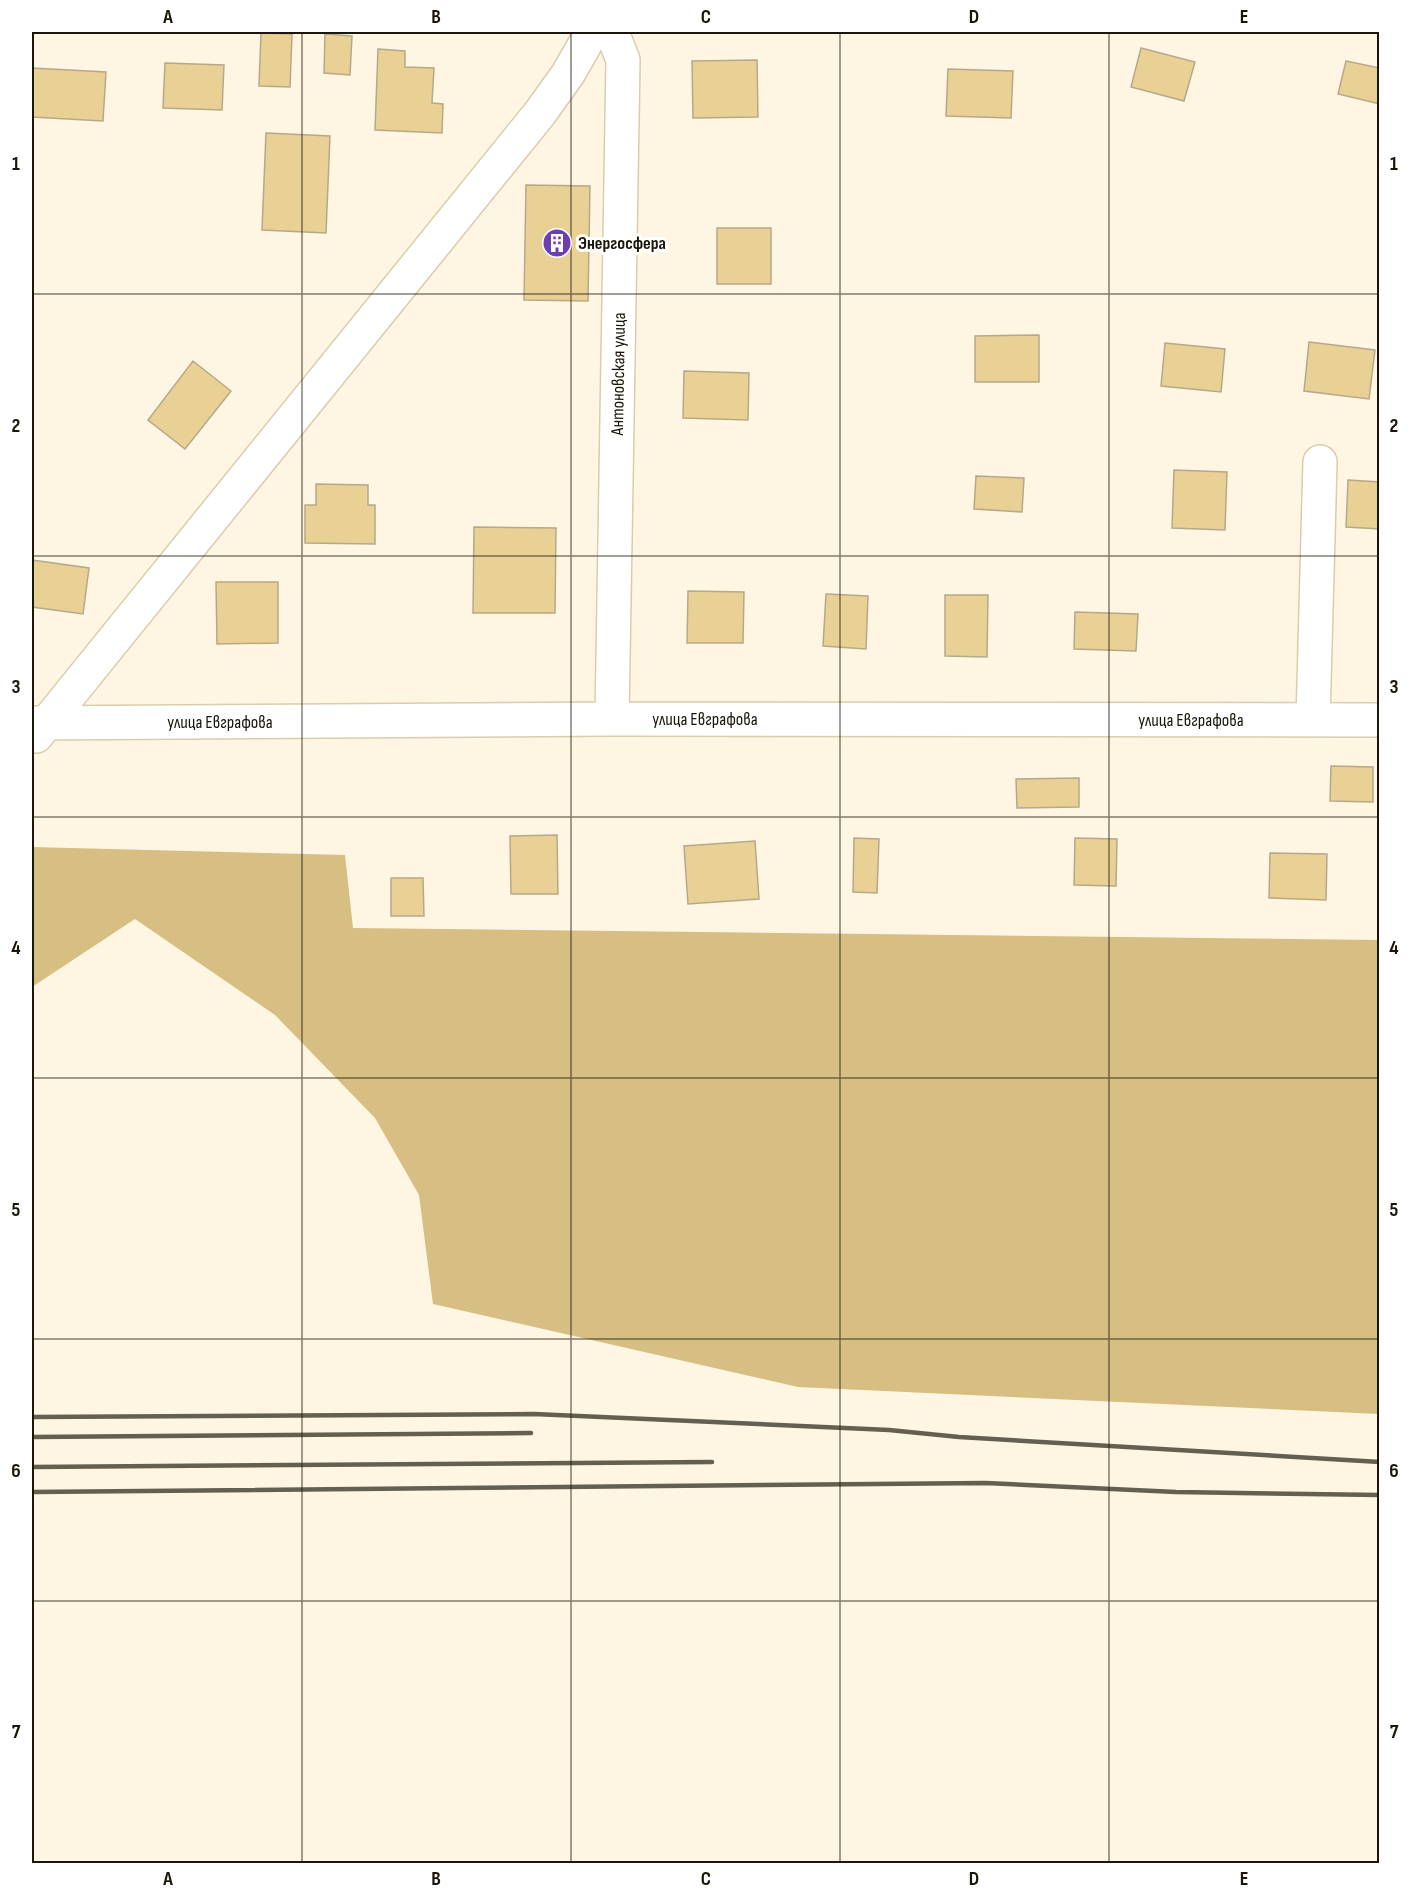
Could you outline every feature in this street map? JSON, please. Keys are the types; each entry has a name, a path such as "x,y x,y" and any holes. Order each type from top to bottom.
{"street":[{"path":"36,729 540,113 568,74 592,32"},
{"name":"Антоновская улица","path":"612,32 623,60 612,719"},
{"path":"1313,720 1320,462"},
{"name":"улица Евграфова","path":"36,729 612,719 1380,720"}],"shaded area":[{"path":"32,847 345,855 353,928 1379,940 1379,1414 798,1387 433,1304 419,1195 375,1118 275,1015 135,919 32,987"}],"building":[{"path":"261,33 292,34 290,87 259,86"},
{"path":"325,34 352,36 350,75 324,73"},
{"path":"1141,48 1195,62 1184,101 1131,87"},
{"path":"378,49 405,51 405,67 434,68 432,103 443,104 442,133 375,130"},
{"path":"757,60 758,117 693,118 692,61"},
{"path":"1346,61 1380,68 1380,104 1338,94"},
{"path":"165,63 224,65 222,110 163,108"},
{"path":"32,68 106,72 103,121 32,117"},
{"path":"948,69 1013,71 1011,118 946,116"},
{"path":"266,133 330,136 326,233 262,230"},
{"name":"Энергосфера","path":"526,185 590,186 588,301 524,300"},
{"path":"717,228 771,228 771,284 717,284"},
{"path":"1039,335 1039,382 975,382 975,336"},
{"path":"1309,342 1375,350 1369,399 1304,391"},
{"path":"1165,343 1225,349 1221,392 1161,386"},
{"path":"193,361 231,391 185,449 148,420"},
{"path":"684,371 749,373 748,420 683,418"},
{"path":"1174,470 1227,472 1225,530 1172,528"},
{"path":"976,476 1024,478 1022,512 974,509"},
{"path":"1348,480 1380,482 1380,529 1346,527"},
{"path":"316,484 368,485 368,505 375,505 375,544 305,543 305,505 316,505"},
{"path":"474,527 556,528 555,613 473,613"},
{"path":"32,560 89,568 83,614 32,607"},
{"path":"216,582 278,582 278,643 217,644"},
{"path":"688,591 744,592 743,643 687,643"},
{"path":"826,594 868,596 866,649 823,646"},
{"path":"945,595 988,595 987,657 945,656"},
{"path":"1075,612 1138,614 1136,651 1074,649"},
{"path":"1331,766 1373,767 1373,802 1330,801"},
{"path":"1079,778 1079,807 1017,808 1016,779"},
{"path":"557,835 558,894 511,894 510,836"},
{"path":"854,838 879,839 877,893 853,892"},
{"path":"1075,838 1117,839 1116,886 1074,885"},
{"path":"755,841 759,899 688,904 684,846"},
{"path":"1270,853 1327,854 1326,900 1269,898"},
{"path":"391,878 423,878 424,916 391,916"}],"railway":[{"path":"32,1417 534,1414 889,1430 959,1437 1380,1462"},
{"path":"32,1437 531,1433"},
{"path":"32,1467 712,1462"},
{"path":"32,1492 986,1483 1176,1492 1380,1495"}],"place":[{"name":"Энергосфера","path":"557,243"}]}
